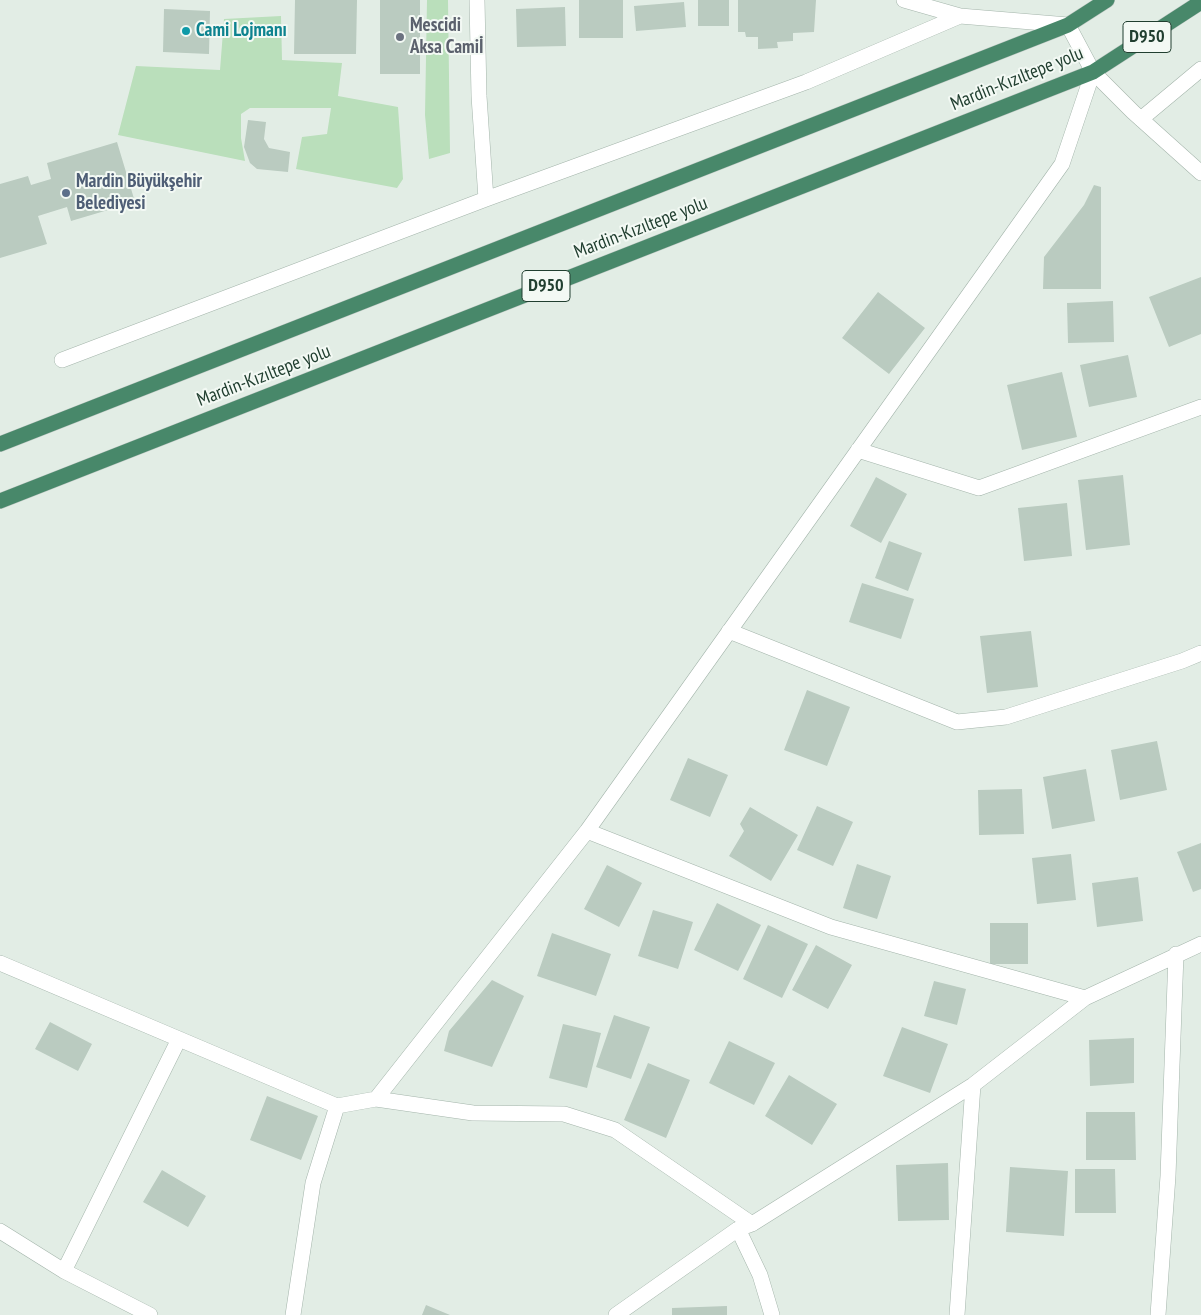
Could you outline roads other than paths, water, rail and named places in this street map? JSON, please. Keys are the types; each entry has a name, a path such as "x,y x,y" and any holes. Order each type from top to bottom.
{"highway":[{"name":"Mardin-Kızıltepe yolu","path":"0,444 1068,25 1108,0"},
{"name":"Mardin-Kızıltepe yolu","path":"0,501 1093,72 1201,2"}],"street":[{"path":"477,0 479,96 486,199"},
{"path":"904,0 960,16 1068,25 1093,72 1201,174"},
{"path":"62,360 486,199 806,82 960,16"},
{"path":"1141,119 1201,69"},
{"path":"376,1099 587,831 1062,164 1093,72"},
{"path":"858,450 979,488 1201,407"},
{"path":"729,631 957,722 1006,717 1182,661 1201,652"},
{"path":"587,831 831,927 1085,998"},
{"path":"616,1315 745,1226 973,1085 1085,998 1201,944"},
{"path":"1158,1315 1168,1176 1176,954"},
{"path":"0,963 338,1106 376,1099 473,1113 564,1114 615,1130 745,1226 772,1315"},
{"path":"64,1272 179,1039"},
{"path":"957,1315 973,1085"},
{"path":"293,1315 313,1183 338,1106"},
{"path":"0,1231 64,1272 150,1315"}],"place":[{"name":"Cami Lojmanı","path":"186,31"},
{"name":"Mescidi Aksa Camiİ","path":"400,37"},
{"name":"Mardin Büyükşehir Belediyesi","path":"66,193"}]}
